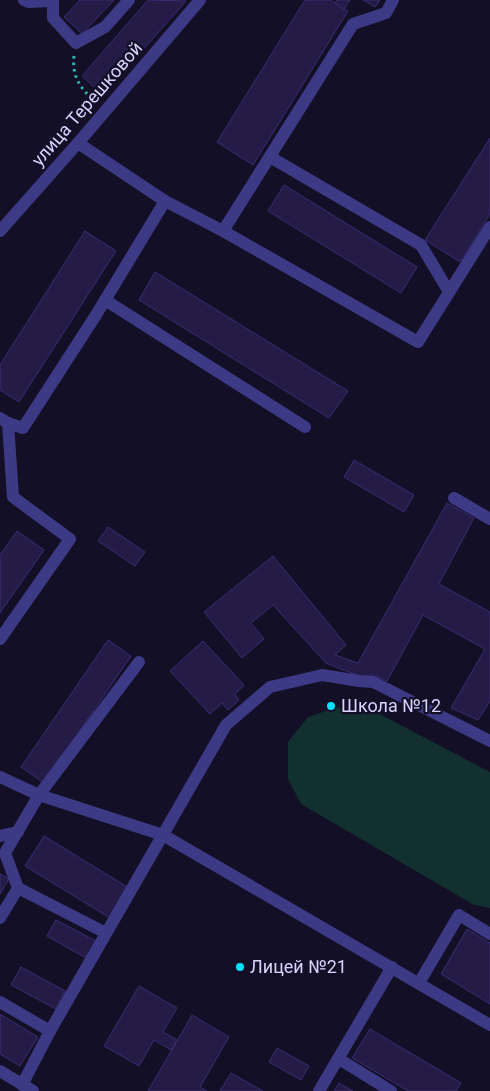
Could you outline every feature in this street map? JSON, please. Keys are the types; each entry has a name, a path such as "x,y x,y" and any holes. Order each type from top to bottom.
{"street":[{"path":"24,0 28,2 54,0 53,18 76,43 105,27 129,0"},
{"name":"улица Терешковой","path":"0,231 200,0"},
{"path":"223,232 353,24 386,13 393,0"},
{"path":"78,143 165,201 418,342 490,227"},
{"path":"270,157 421,245 449,292"},
{"path":"0,639 70,539 13,497 4,421 23,428 105,300 165,201"},
{"path":"105,300 305,427"},
{"path":"454,498 490,519"},
{"path":"106,933 18,888 5,853 39,795 139,662"},
{"path":"0,1071 28,1089 50,1031 226,725 270,686 322,675 373,682 490,741"},
{"path":"0,777 39,795 163,835 490,1024"},
{"path":"0,836 18,832"},
{"path":"0,918 18,888"},
{"path":"419,983 459,915 490,934"},
{"path":"319,1091 392,967"},
{"path":"0,1002 50,1031"},
{"path":"338,1059 391,1091"}],"path":[{"path":"76,43 73,69 81,88 98,104"}],"green space":[{"path":"338,707 372,710 490,772 490,908 474,905 301,804 288,779 288,742 308,717"}],"building":[{"path":"80,0 114,0 82,34 64,17"},
{"path":"148,0 186,1 103,95 82,76"},
{"path":"305,0 330,0 348,11 253,165 217,142"},
{"path":"337,0 350,0 344,9 335,3"},
{"path":"363,0 380,0 375,7"},
{"path":"490,138 490,214 460,262 425,240"},
{"path":"284,185 417,267 401,293 268,211"},
{"path":"85,231 116,251 19,402 0,390 0,365"},
{"path":"155,272 348,391 329,418 139,300"},
{"path":"354,460 414,495 404,512 344,477"},
{"path":"447,503 474,518 439,584 490,612 490,701 478,720 451,708 485,649 423,615 387,681 371,674 369,680 326,663 273,605 251,623 264,639 242,658 204,612 273,556 346,645 335,655 358,663"},
{"path":"108,527 145,552 135,566 98,541"},
{"path":"17,531 44,550 0,613 0,555"},
{"path":"108,640 131,656 44,783 21,767"},
{"path":"203,641 244,685 235,694 239,700 228,710 222,703 210,714 170,671"},
{"path":"44,836 129,888 110,918 25,866"},
{"path":"0,874 9,879 0,894"},
{"path":"56,920 96,941 86,958 47,936"},
{"path":"467,929 490,943 490,1004 441,974"},
{"path":"21,967 65,991 56,1009 11,985"},
{"path":"139,986 177,1008 163,1032 177,1040 171,1050 154,1040 139,1066 104,1046"},
{"path":"0,1014 38,1037 20,1066 0,1054"},
{"path":"192,1015 229,1037 200,1087 207,1091 148,1091"},
{"path":"370,1029 461,1083 456,1091 408,1091 352,1058"},
{"path":"277,1048 309,1066 301,1080 269,1062"},
{"path":"231,1073 263,1091 220,1091"},
{"path":"339,1083 353,1091 334,1091"}],"place":[{"name":"Школа №12","path":"331,706"},
{"name":"Лицей №21","path":"240,967"}]}
